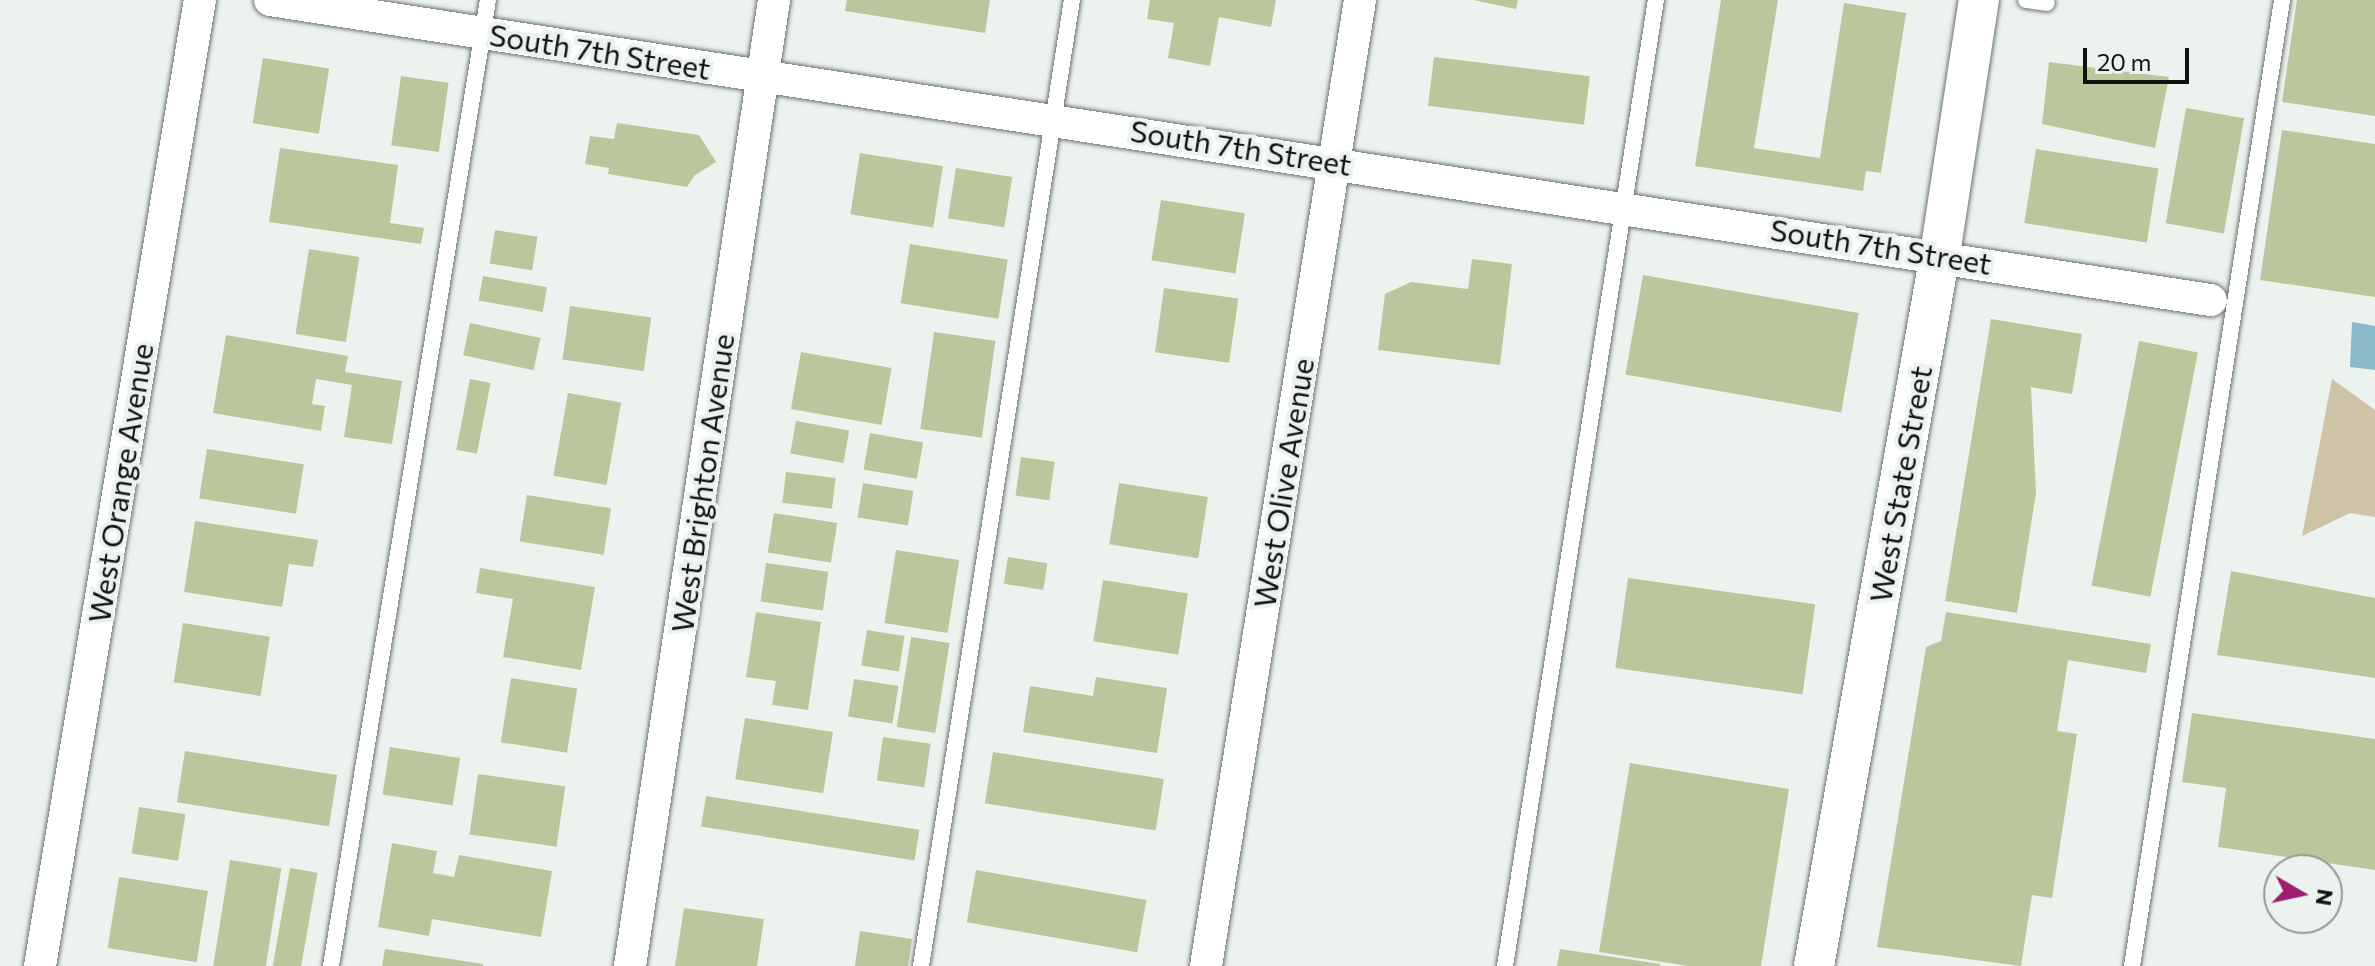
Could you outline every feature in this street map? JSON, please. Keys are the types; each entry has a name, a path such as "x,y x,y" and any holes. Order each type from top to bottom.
{"street":[{"name":"West Orange Avenue","path":"40,966 200,0"},
{"name":"South 7th Street","path":"270,0 1940,254 2211,300"},
{"name":"West Brighton Avenue","path":"630,966 774,0"},
{"name":"West Olive Avenue","path":"1206,966 1360,0"},
{"name":"West State Street","path":"1814,966 1940,254 1979,0"}],"lane":[{"path":"331,966 488,0"},
{"path":"921,966 1072,0"},
{"path":"1505,966 1656,0"},
{"path":"2026,0 2047,3"},
{"path":"2132,966 2282,0"}],"shaded area":[{"path":"2332,379 2375,410 2375,517 2350,513 2302,536"}],"water":[{"path":"2352,322 2375,326 2375,370 2350,367"}],"building":[{"path":"847,0 990,0 985,33 845,11"},
{"path":"1150,0 1276,0 1271,27 1219,17 1210,66 1168,58 1174,23 1147,19"},
{"path":"1473,0 1518,0 1516,9"},
{"path":"1721,0 1778,0 1754,148 1820,158 1844,3 1906,13 1881,173 1866,171 1863,191 1695,166"},
{"path":"2297,0 2375,0 2375,116 2282,102"},
{"path":"1434,57 1590,76 1584,125 1428,106"},
{"path":"263,58 329,68 319,134 253,123"},
{"path":"2049,62 2169,77 2155,148 2042,124"},
{"path":"401,76 449,83 439,152 391,145"},
{"path":"2186,108 2244,118 2224,233 2166,223"},
{"path":"617,123 699,135 716,162 694,176 687,187 608,174 609,168 585,164 590,136 614,139"},
{"path":"2282,130 2375,144 2375,297 2260,280"},
{"path":"280,148 398,165 390,223 424,228 421,244 269,222"},
{"path":"2036,149 2158,168 2147,242 2024,223"},
{"path":"860,153 943,166 933,227 850,214"},
{"path":"956,168 1012,177 1004,227 948,218"},
{"path":"1161,200 1245,213 1235,274 1151,260"},
{"path":"495,230 537,237 532,270 490,264"},
{"path":"910,244 1008,259 998,319 901,303"},
{"path":"309,249 359,257 346,342 296,334"},
{"path":"1472,259 1512,264 1500,365 1378,350 1385,294 1411,282 1468,289"},
{"path":"1643,275 1859,313 1841,412 1625,374"},
{"path":"483,276 547,287 543,312 479,301"},
{"path":"1164,288 1238,298 1229,363 1155,352"},
{"path":"570,306 651,317 644,371 562,359"},
{"path":"1991,319 2082,334 2072,394 2031,387 2036,493 2017,613 1945,601"},
{"path":"470,323 540,338 534,370 463,355"},
{"path":"934,332 995,341 982,438 920,429"},
{"path":"226,335 348,356 345,372 402,381 392,444 344,437 352,385 316,379 312,404 325,406 321,431 213,413"},
{"path":"2139,341 2198,352 2150,597 2091,585"},
{"path":"801,352 892,368 882,425 791,409"},
{"path":"470,379 491,383 477,454 456,450"},
{"path":"568,393 621,402 607,485 553,476"},
{"path":"796,421 849,430 843,463 790,453"},
{"path":"870,433 923,442 917,479 864,469"},
{"path":"207,449 304,464 296,514 199,498"},
{"path":"1021,457 1055,462 1049,500 1016,496"},
{"path":"786,472 836,478 832,509 782,503"},
{"path":"863,483 913,491 908,526 858,518"},
{"path":"1119,483 1208,497 1198,558 1109,544"},
{"path":"527,495 611,508 604,555 520,541"},
{"path":"774,513 837,523 831,563 768,553"},
{"path":"195,521 318,540 313,567 289,564 282,607 184,592"},
{"path":"896,550 959,560 948,633 884,623"},
{"path":"1008,557 1048,563 1043,590 1004,584"},
{"path":"766,563 828,572 823,610 761,602"},
{"path":"480,568 595,587 581,670 503,657 513,599 476,593"},
{"path":"2231,571 2375,598 2375,678 2217,655"},
{"path":"1628,578 1815,604 1802,694 1615,668"},
{"path":"1103,580 1188,593 1178,655 1093,641"},
{"path":"756,612 821,622 808,710 772,705 776,681 746,677"},
{"path":"1946,612 2151,644 2146,673 2068,660 2057,731 2077,734 2052,898 2032,895 2021,966 1877,947 1926,647 1941,641"},
{"path":"183,623 270,637 261,696 174,682"},
{"path":"867,630 905,636 899,672 861,666"},
{"path":"911,637 950,643 935,733 897,727"},
{"path":"1096,677 1167,688 1157,753 1023,732 1030,686 1093,696"},
{"path":"511,678 577,688 567,753 501,742"},
{"path":"854,679 898,686 893,724 848,717"},
{"path":"2192,713 2375,739 2375,870 2343,865 2343,854 2266,854 2218,847 2226,788 2182,782"},
{"path":"745,718 833,732 823,793 735,779"},
{"path":"883,737 931,744 924,787 877,781"},
{"path":"390,747 460,758 453,806 382,794"},
{"path":"185,751 337,775 329,826 177,802"},
{"path":"993,752 1164,779 1156,830 985,803"},
{"path":"1630,763 1789,789 1761,966 1688,966 1599,952"},
{"path":"478,774 565,786 557,847 470,834"},
{"path":"706,796 919,830 914,860 701,827"},
{"path":"139,807 185,814 178,861 132,853"},
{"path":"392,843 437,851 433,873 454,877 459,855 552,871 541,937 432,919 429,936 378,927"},
{"path":"230,860 281,868 266,966 213,966"},
{"path":"290,868 318,873 301,966 273,965"},
{"path":"976,870 1146,900 1137,952 967,922"},
{"path":"119,877 208,891 197,962 108,948"},
{"path":"684,908 764,919 757,966 675,966"},
{"path":"860,931 912,939 908,966 855,966"},
{"path":"385,949 483,964 483,966 382,966"},
{"path":"1560,949 1660,964 1660,966 1557,966"}]}
